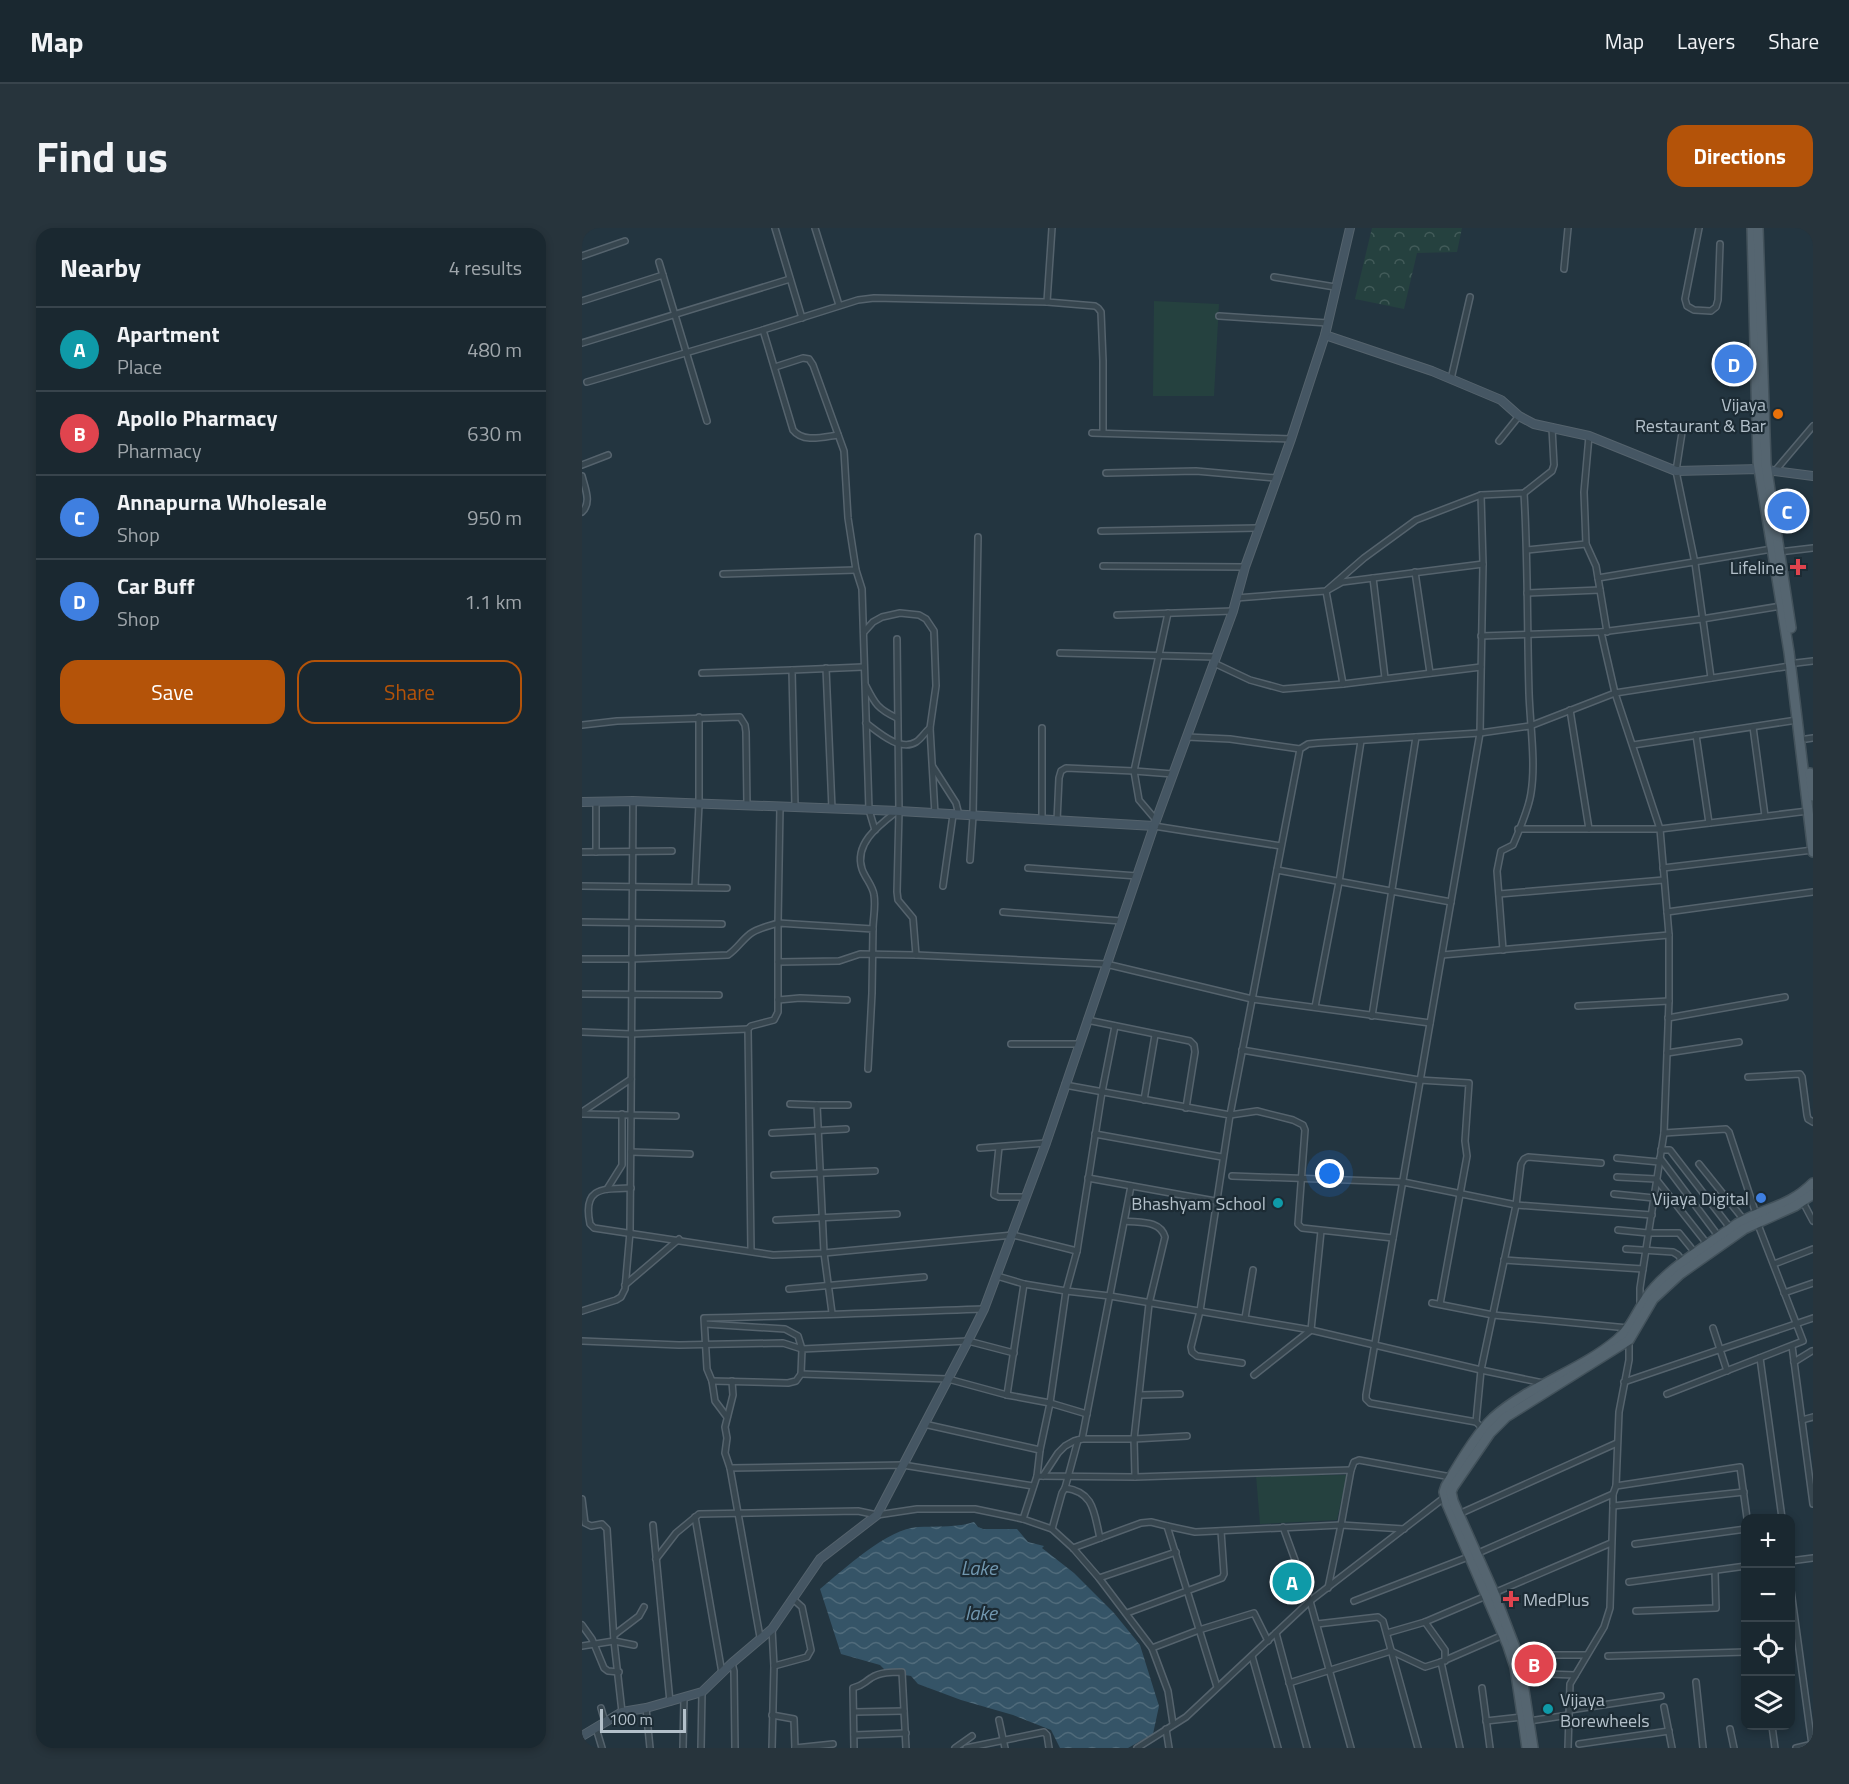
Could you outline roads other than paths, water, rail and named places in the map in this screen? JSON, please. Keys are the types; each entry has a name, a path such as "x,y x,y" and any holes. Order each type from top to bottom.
{"main road":[{"path":"1752,228 1767,470 1775,551 1781,606 1809,739 1813,796"},
{"path":"1758,228 1767,470"},
{"path":"1775,551 1793,664 1797,720 1813,851"},
{"path":"1472,1555 1451,1492 1483,1429 1629,1340 1653,1299 1661,1290 1757,1218 1801,1195 1813,1183"},
{"path":"1527,1748 1520,1658 1445,1497 1446,1486 1492,1419 1515,1401 1620,1338 1641,1304 1660,1281 1744,1220 1781,1213 1813,1194"},
{"path":"1490,1595 1515,1667 1533,1748"}],"street":[{"path":"775,228 802,318"},
{"path":"815,228 839,305"},
{"path":"1047,302 1052,228"},
{"path":"582,1736 622,1713 702,1692 760,1637 772,1629 820,1559 877,1515 968,1341 984,1309 1013,1235 1155,823 1233,611 1258,528 1291,439 1325,335 1350,228"},
{"path":"1564,269 1568,228"},
{"path":"1699,228 1685,299 1687,306 1694,310 1711,311 1716,307 1720,244"},
{"path":"582,256 626,241"},
{"path":"659,262 707,421"},
{"path":"582,301 663,275"},
{"path":"1274,277 1335,287"},
{"path":"582,343 790,279"},
{"path":"1451,379 1470,297"},
{"path":"587,382 858,300 874,298 1047,302 1095,306 1101,312 1103,433"},
{"path":"1219,316 1328,323"},
{"path":"763,330 793,430 797,436 804,438 838,435"},
{"path":"1325,335 1432,371 1501,400 1519,416 1534,424 1589,436 1676,471 1767,470 1813,476"},
{"path":"775,367 803,358 809,359 844,451 848,518 856,570 862,589 869,810 875,830"},
{"path":"1499,441 1519,416"},
{"path":"1683,426 1676,471 1695,563 1711,678"},
{"path":"1767,470 1813,426"},
{"path":"1326,591 1364,558 1416,520 1481,495 1524,493 1552,471 1554,465 1552,428"},
{"path":"1092,433 1291,439"},
{"path":"1589,436 1584,492 1586,544 1596,566 1604,632 1615,693 1660,829 1669,935 1664,1133 1640,1288 1641,1304"},
{"path":"582,465 609,455"},
{"path":"1106,473 1196,471 1276,478"},
{"path":"582,476 588,501 587,507 582,512"},
{"path":"1503,950 1498,860 1501,851 1513,845 1532,791 1524,493"},
{"path":"1481,495 1483,564 1480,733 1366,1399 1370,1402 1483,1429 1481,1370 1516,1205 1521,1164 1528,1157 1601,1163"},
{"path":"1101,531 1258,528"},
{"path":"970,860 973,816 978,537"},
{"path":"1527,550 1586,544"},
{"path":"1598,578 1775,551 1813,548"},
{"path":"1236,598 1326,591 1342,582 1483,564"},
{"path":"1103,566 1245,567"},
{"path":"723,574 856,570"},
{"path":"1415,572 1430,673"},
{"path":"1373,578 1385,678"},
{"path":"1527,593 1600,590"},
{"path":"1326,591 1343,684"},
{"path":"1481,636 1604,632 1781,606"},
{"path":"1117,615 1233,611"},
{"path":"864,632 873,622 882,617 900,613 919,615 930,623 934,631 936,686 930,728 935,814"},
{"path":"1155,823 1139,800 1134,771 1168,613"},
{"path":"897,639 897,896 913,918 916,955"},
{"path":"1060,653 1215,660 1250,680 1283,689 1481,667"},
{"path":"1187,737 1230,739 1300,749 1308,744 1480,733 1530,726 1615,693 1813,662"},
{"path":"702,673 863,667"},
{"path":"826,668 832,808"},
{"path":"792,670 795,807"},
{"path":"864,682 876,705 897,718"},
{"path":"1570,710 1589,829"},
{"path":"695,887 699,804 699,717"},
{"path":"582,725 699,717 743,719 746,732 747,805"},
{"path":"1633,745 1797,720"},
{"path":"866,723 897,743 913,744 930,728"},
{"path":"1753,727 1765,816"},
{"path":"1042,728 1042,820"},
{"path":"1696,735 1709,823"},
{"path":"1372,1016 1416,737"},
{"path":"1315,1007 1339,882 1361,741"},
{"path":"1242,1362 1197,1356 1192,1352 1191,1347 1200,1311 1222,1157 1300,749"},
{"path":"932,766 956,803 956,815 943,886"},
{"path":"1057,821 1060,771 1066,768 1173,774"},
{"path":"582,1311 616,1300 623,1294 625,1285 631,1188 633,801"},
{"path":"582,802 633,801 832,808 1057,821 1155,823 1281,846"},
{"path":"596,802 596,852"},
{"path":"582,1032 631,1034 748,1029 751,1026 774,1020 778,1012 780,807"},
{"path":"868,1069 874,895 862,868 860,854 863,845 875,830 897,811"},
{"path":"1518,829 1660,829 1808,811"},
{"path":"582,852 672,851"},
{"path":"1664,868 1813,851"},
{"path":"1028,868 1137,876"},
{"path":"1277,870 1451,902"},
{"path":"1499,894 1664,880"},
{"path":"582,886 727,888"},
{"path":"1667,912 1813,892"},
{"path":"1003,912 1121,921"},
{"path":"582,922 722,924"},
{"path":"582,958 631,959 728,955 737,950 752,932 778,923 873,929"},
{"path":"1442,955 1669,935"},
{"path":"778,962 839,961 860,954 1106,964 1252,999 1430,1023"},
{"path":"582,994 719,995"},
{"path":"1668,1018 1785,997"},
{"path":"778,1000 800,998 847,1000"},
{"path":"1578,1006 1669,1001"},
{"path":"1087,1020 1190,1041 1194,1045 1195,1052 1186,1108"},
{"path":"1040,1476 1040,1450 1050,1403 1066,1292 1077,1251 1102,1092 1115,1026"},
{"path":"748,1029 751,1251"},
{"path":"1144,1100 1155,1035"},
{"path":"1667,1053 1739,1042"},
{"path":"1011,1044 1079,1044"},
{"path":"1242,1050 1419,1080 1469,1083 1465,1140 1467,1156 1440,1304"},
{"path":"1748,1077 1800,1074 1808,1119 1813,1122"},
{"path":"582,1113 631,1079"},
{"path":"1065,1085 1186,1108 1230,1114 1257,1111 1293,1120 1303,1125 1305,1130 1298,1224 1302,1228 1321,1231 1393,1238"},
{"path":"790,1104 848,1106"},
{"path":"817,1105 824,1253 832,1313"},
{"path":"582,1113 676,1116"},
{"path":"607,1189 622,1165 622,1114"},
{"path":"772,1133 846,1129"},
{"path":"1664,1133 1726,1129 1729,1132 1784,1293 1803,1341 1812,1351 1794,1362"},
{"path":"1095,1134 1222,1157"},
{"path":"980,1148 1046,1143"},
{"path":"999,1147 994,1195 1026,1197"},
{"path":"1662,1150 1670,1150 1731,1229"},
{"path":"631,1152 690,1154"},
{"path":"1617,1158 1659,1160 1719,1237"},
{"path":"1699,1164 1744,1220"},
{"path":"774,1175 875,1170"},
{"path":"1232,1176 1403,1182 1516,1205 1652,1215"},
{"path":"1617,1177 1656,1179 1708,1245"},
{"path":"1088,1178 1215,1201"},
{"path":"1052,1529 1087,1414 1131,1186"},
{"path":"631,1188 596,1191 588,1200 586,1208 590,1224 594,1228 679,1239 773,1255 824,1253 1013,1235 1077,1251"},
{"path":"1614,1194 1654,1198"},
{"path":"1803,1202 1813,1221"},
{"path":"776,1220 897,1214"},
{"path":"1125,1221 1159,1225 1165,1237 1149,1304 1134,1439 1135,1478"},
{"path":"582,1226 590,1224"},
{"path":"1618,1230 1681,1234 1696,1254"},
{"path":"1254,1375 1311,1330 1321,1231"},
{"path":"625,1285 679,1239"},
{"path":"1626,1249 1673,1252 1683,1263"},
{"path":"1774,1264 1813,1249"},
{"path":"1504,1260 1643,1269"},
{"path":"1245,1318 1253,1270"},
{"path":"997,1276 1066,1292 1110,1296 1311,1330 1545,1383"},
{"path":"789,1289 924,1277"},
{"path":"1784,1293 1813,1283"},
{"path":"1007,1395 1024,1284"},
{"path":"1432,1303 1493,1315 1628,1328"},
{"path":"728,1417 715,1401 712,1380 707,1369 704,1318 984,1309"},
{"path":"1624,1382 1813,1318"},
{"path":"705,1324 785,1329 798,1336 802,1349 801,1374 796,1381 788,1383 712,1380"},
{"path":"1713,1328 1727,1371"},
{"path":"1568,1748 1570,1684 1604,1627 1610,1608 1613,1494 1616,1486 1619,1412 1629,1360 1629,1340"},
{"path":"582,1341 679,1345 783,1343 802,1349 968,1341 1014,1353"},
{"path":"1667,1394 1803,1341"},
{"path":"1792,1346 1813,1504"},
{"path":"1760,1358 1781,1514"},
{"path":"801,1374 948,1379 1087,1414"},
{"path":"732,1381 733,1395 725,1424 727,1438 725,1450 760,1637"},
{"path":"1140,1395 1180,1394"},
{"path":"1802,1420 1813,1417"},
{"path":"924,1424 1040,1450"},
{"path":"1023,1520 1033,1486 1065,1446 1080,1439 1187,1436"},
{"path":"1459,1514 1617,1443"},
{"path":"1328,1588 1354,1462 1359,1460 1451,1477"},
{"path":"730,1468 903,1465 1033,1486"},
{"path":"1616,1486 1740,1467 1747,1514"},
{"path":"1040,1476 1135,1478 1351,1470"},
{"path":"1065,1488 1082,1492 1089,1500 1100,1538"},
{"path":"1613,1506 1744,1492"},
{"path":"1354,1601 1472,1555 1613,1494"},
{"path":"1138,1748 1186,1717 1311,1601 1445,1497"},
{"path":"582,1500 585,1523 591,1526 602,1524 607,1529 614,1638 622,1713"},
{"path":"656,1559 671,1539 699,1514 858,1511 877,1515 917,1509 975,1509 1052,1529 1073,1548 1099,1578 1152,1648 1168,1691 1173,1724"},
{"path":"695,1517 722,1673"},
{"path":"1073,1548 1141,1522 1151,1522 1195,1532 1341,1525 1404,1528"},
{"path":"653,1525 670,1702"},
{"path":"1167,1526 1216,1687"},
{"path":"1283,1527 1311,1601 1351,1748"},
{"path":"1635,1544 1741,1530"},
{"path":"1127,1613 1222,1578 1224,1574 1221,1531"},
{"path":"1387,1633 1425,1622 1611,1543"},
{"path":"1099,1578 1176,1552"},
{"path":"1795,1560 1813,1558"},
{"path":"1629,1582 1741,1567"},
{"path":"1636,1611 1716,1608 1715,1571"},
{"path":"774,1666 807,1657 812,1650 802,1607 793,1599"},
{"path":"582,1646 614,1638 639,1616 644,1607"},
{"path":"1152,1648 1254,1613 1268,1641"},
{"path":"1795,1614 1812,1744 1796,1748"},
{"path":"1317,1624 1378,1617 1383,1621 1418,1748"},
{"path":"1425,1622 1445,1650 1443,1661 1460,1748"},
{"path":"582,1625 594,1644 604,1668 608,1671 619,1672"},
{"path":"772,1629 774,1666 772,1748"},
{"path":"1276,1633 1307,1748"},
{"path":"1289,1683 1391,1651 1425,1667 1503,1635"},
{"path":"614,1638 634,1645"},
{"path":"1608,1656 1741,1652"},
{"path":"1520,1658 1545,1655 1586,1655"},
{"path":"1545,1655 1547,1674 1575,1675"},
{"path":"1252,1656 1278,1748"},
{"path":"732,1663 735,1748"},
{"path":"854,1748 853,1688 865,1685 871,1678 886,1672 902,1672 906,1748"},
{"path":"1696,1682 1703,1748"},
{"path":"1482,1688 1490,1748"},
{"path":"701,1748 702,1692"},
{"path":"1486,1721 1526,1719 1661,1696"},
{"path":"683,1748 684,1698"},
{"path":"1665,1707 1672,1748"},
{"path":"601,1708 605,1722"},
{"path":"646,1708 650,1748"},
{"path":"854,1712 904,1711"},
{"path":"772,1715 794,1719 795,1748 833,1744"},
{"path":"999,1720 1005,1748"},
{"path":"596,1728 602,1748"},
{"path":"1166,1729 1169,1748"},
{"path":"1730,1729 1734,1748"},
{"path":"1773,1730 1775,1748"},
{"path":"966,1748 1044,1731 1049,1748"},
{"path":"1579,1744 1669,1731"},
{"path":"854,1735 906,1733"},
{"path":"955,1748 972,1736"}],"water":[{"name":"lake","path":"974,1522 983,1529 1017,1529 1028,1542 1044,1546 1042,1548 1074,1573 1114,1613 1140,1645 1159,1706 1153,1734 1128,1748 1060,1748 1051,1730 918,1684 911,1676 887,1672 880,1665 841,1654 820,1589 866,1551 893,1534 918,1527 953,1526"}],"place":[{"name":"Car Buff","path":"1734,364"},
{"name":"Vijaya Restaurant & Bar","path":"1778,414"},
{"name":"Annapurna Wholesale","path":"1787,511"},
{"name":"Lifeline","path":"1798,567"},
{"name":"Vijaya Digital","path":"1761,1198"},
{"name":"Bhashyam School","path":"1278,1203"},
{"name":"Apartment","path":"1292,1582"},
{"name":"MedPlus","path":"1511,1599"},
{"name":"Apollo Pharmacy","path":"1534,1664"},
{"name":"Vijaya Borewheels","path":"1548,1709"}],"water label":[{"name":"Lake","path":"979,1567"}]}
